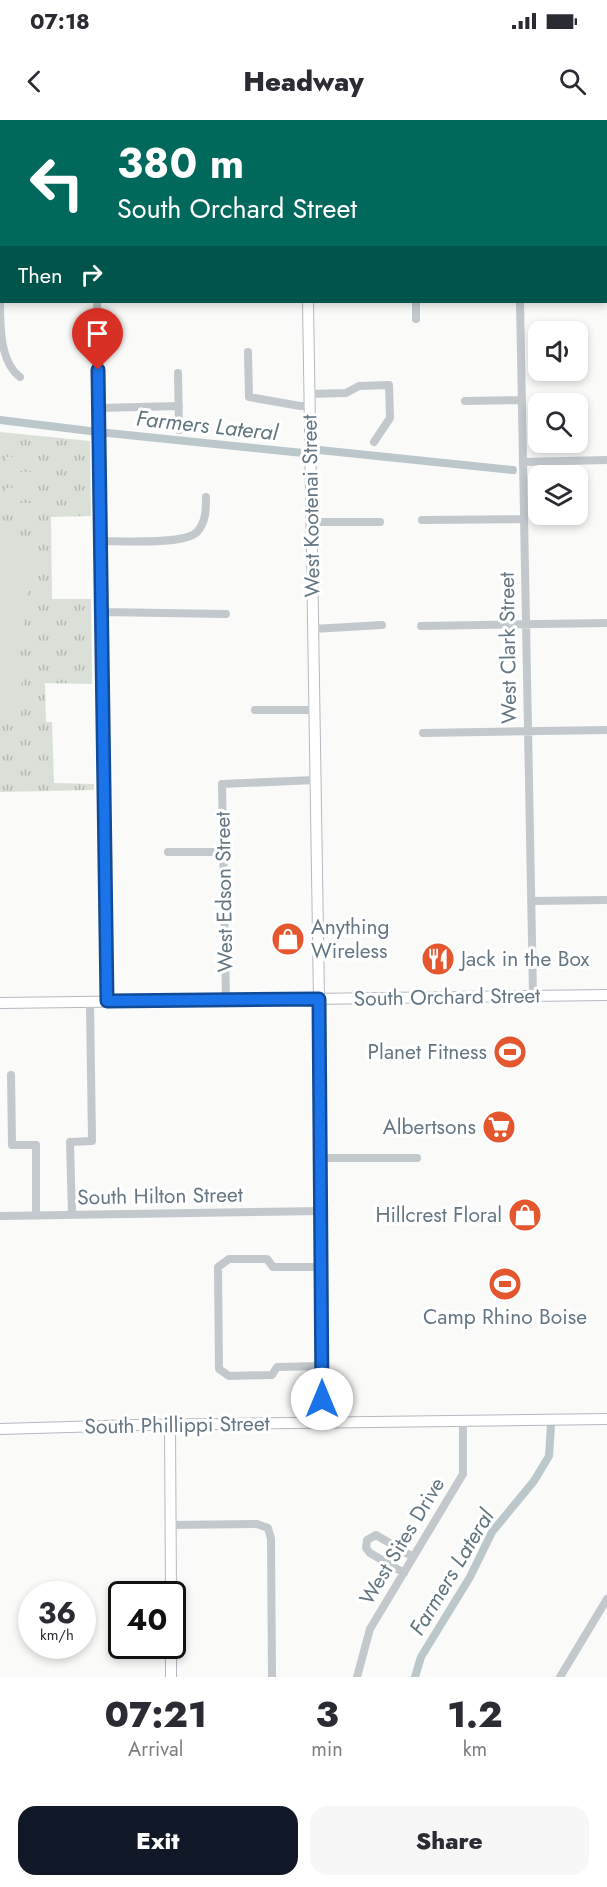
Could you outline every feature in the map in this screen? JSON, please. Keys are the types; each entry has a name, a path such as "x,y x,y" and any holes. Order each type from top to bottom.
{"street":[{"path":"0,303 1,351 10,371 20,377"},
{"path":"98,303 107,1001"},
{"name":"West Kootenai Street","path":"308,303 319,999 322,1423"},
{"path":"416,303 416,319"},
{"name":"West Clark Street","path":"520,303 532,995"},
{"path":"248,352 249,397 310,406"},
{"path":"178,373 179,430"},
{"path":"309,394 346,393 359,386 389,385 390,418 374,442"},
{"path":"465,401 522,400"},
{"path":"101,408 179,406"},
{"path":"523,462 607,460"},
{"path":"101,541 181,540 196,533 206,515 206,497"},
{"path":"422,520 524,519"},
{"path":"312,522 380,522"},
{"path":"102,612 226,614"},
{"path":"421,626 607,623"},
{"path":"313,629 382,625"},
{"path":"255,710 314,710"},
{"path":"423,733 607,730"},
{"name":"West Edson Street","path":"226,1000 222,784 315,780"},
{"path":"168,852 223,852"},
{"path":"531,901 607,900"},
{"name":"South Orchard Street","path":"0,1003 607,995"},
{"path":"72,1215 70,1142 92,1141 90,1002"},
{"path":"11,1075 12,1145 36,1144 36,1216"},
{"path":"320,1158 417,1158"},
{"name":"South Hilton Street","path":"0,1216 321,1211"},
{"path":"321,1267 273,1267 267,1259 229,1259 218,1267 219,1369 229,1376 272,1375 277,1367 322,1366"},
{"name":"South Phillippi Street","path":"0,1429 607,1419"},
{"name":"West Sites Drive","path":"357,1677 369,1632 463,1474 463,1421"},
{"path":"170,1425 171,1581"},
{"path":"170,1525 256,1524 268,1528 271,1539 272,1677"},
{"path":"404,1574 370,1553 366,1548 367,1540 376,1536 413,1557"},
{"path":"560,1677 607,1599"},
{"path":"171,1659 171,1677"}],"green space":[{"path":"0,432 90,441 91,516 51,517 52,599 91,599 92,684 45,683 46,722 52,722 54,783 94,784 94,790 0,792"},
{"path":"31,456 31,468 6,468 6,457"},
{"path":"6,472 31,472 31,483 6,484"},
{"path":"31,487 31,499 6,499 6,488"},
{"path":"6,503 31,503 32,514 7,515"},
{"path":"26,540 31,548 31,571 22,644 0,642 0,541"},
{"path":"0,656 22,656 21,713 0,713"}],"waterway":[{"name":"Farmers Lateral","path":"0,420 90,431"},
{"name":"Farmers Lateral","path":"108,433 303,453"},
{"name":"Farmers Lateral","path":"319,450 513,470"},
{"name":"Farmers Lateral","path":"415,1677 421,1657 470,1577 492,1532 534,1481 549,1456 551,1425"}],"place":[{"name":"Anything Wireless","path":"288,939"},
{"name":"Jack in the Box","path":"438,959"},
{"name":"Planet Fitness","path":"510,1052"},
{"name":"Albertsons","path":"499,1127"},
{"name":"Hillcrest Floral","path":"525,1215"},
{"name":"Camp Rhino Boise","path":"505,1284"}],"route":[{"path":"98,370 107,1001 319,999 322,1399"}]}
